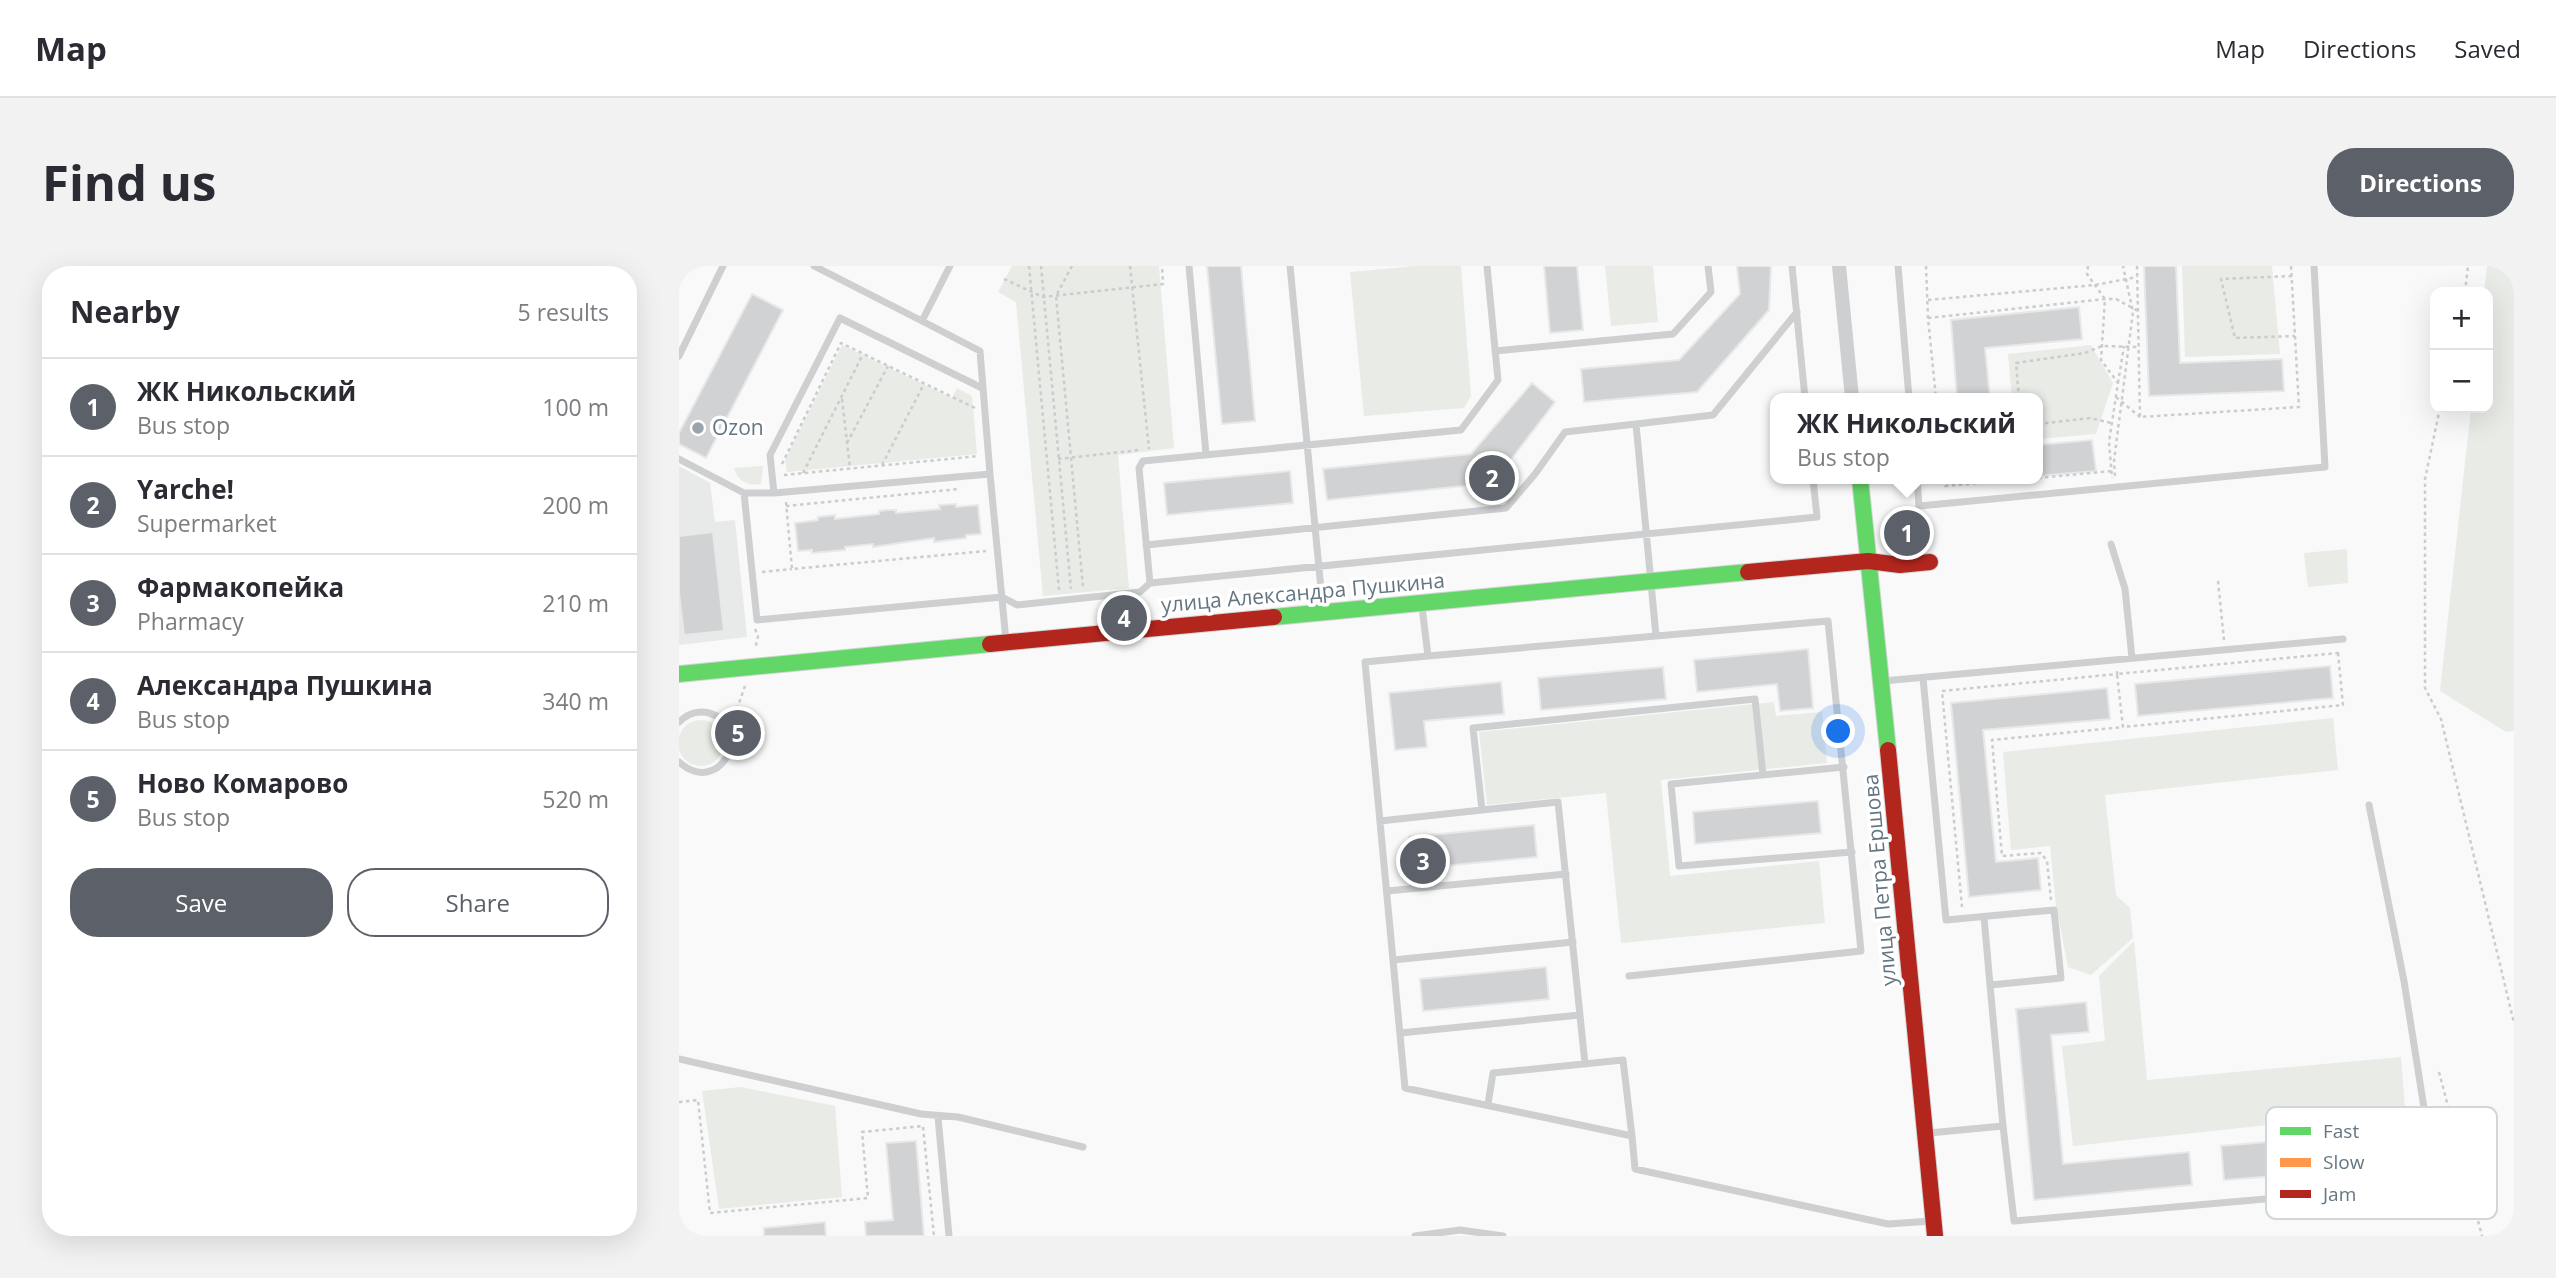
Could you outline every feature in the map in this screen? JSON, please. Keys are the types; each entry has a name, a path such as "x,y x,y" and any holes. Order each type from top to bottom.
{"street":[{"path":"1839,266 1852,393"},
{"name":"улица Петра Ершова","path":"1860,484 1936,1232"},
{"name":"улица Александра Пушкина","path":"679,674 1868,561 1900,565 1930,562"}],"lane":[{"path":"679,356 723,266"},
{"path":"814,266 980,351 1006,642"},
{"path":"922,321 950,266"},
{"path":"1189,266 1206,454"},
{"path":"1290,266 1323,612"},
{"path":"1150,583 1139,468 1143,461 1461,430 1498,380 1487,266"},
{"path":"1495,351 1673,334 1711,292 1708,266"},
{"path":"1792,266 1805,393"},
{"path":"1898,266 1909,393"},
{"path":"1917,484 1919,506 2325,467 2314,266"},
{"path":"1146,545 1506,508 1565,432 1713,415 1797,312"},
{"path":"774,493 770,455 840,318 982,388"},
{"path":"1636,424 1656,636"},
{"path":"679,459 744,493 774,493 990,474"},
{"path":"744,493 757,620 1002,597 1017,605 1140,592 1150,583 1817,517 1814,484"},
{"path":"2111,544 2125,589 2132,658"},
{"path":"1422,604 1428,656"},
{"path":"1629,976 1861,951 1828,621 1365,662 1405,1088 1632,1136"},
{"path":"1882,681 2343,639"},
{"path":"1923,678 1947,920 2054,910 2061,978 1990,985"},
{"path":"1482,810 1473,728 1755,698 1763,775"},
{"path":"679,762 689,769 709,771 726,760 731,741 730,731 725,723 709,712 699,712 680,719"},
{"path":"1844,767 1671,783 1679,866 1852,852"},
{"path":"1380,821 1558,802 1585,1064"},
{"path":"2369,805 2404,981 2424,1107"},
{"path":"1387,891 1566,874"},
{"path":"1984,917 2014,1221 2266,1199"},
{"path":"1393,960 1573,942"},
{"path":"1400,1033 1580,1015"},
{"path":"679,1059 938,1116 958,1117 1083,1147"},
{"path":"1488,1104 1493,1073 1623,1060 1635,1169 1936,1232"},
{"path":"938,1116 949,1236"},
{"path":"1925,1134 2003,1126"},
{"path":"1415,1236 1460,1230 1503,1236"}],"path":[{"path":"1029,266 1059,593"},
{"path":"1041,266 1072,599"},
{"path":"1072,266 1056,296 1083,591"},
{"path":"1059,459 1150,449 1130,266"},
{"path":"1004,279 1043,297 1056,296 1163,284 1162,266"},
{"path":"1926,266 1936,393"},
{"path":"2088,266 2087,274 2105,299 2101,360 2118,383"},
{"path":"2115,487 2109,442 2132,307 2123,266"},
{"path":"2137,266 2140,417"},
{"path":"2116,397 2140,417 2299,407 2291,266"},
{"path":"2466,287 2468,266"},
{"path":"2292,276 2221,279 2235,338 2295,336"},
{"path":"1928,300 2095,285 2137,277"},
{"path":"1928,318 2105,299 2116,299 2138,312"},
{"path":"975,408 841,343 782,463 792,569 989,550"},
{"path":"2019,393 2016,363 2085,353 2102,346 2139,347"},
{"path":"2115,487 2114,461 2126,347"},
{"path":"803,473 864,354"},
{"path":"847,443 888,366"},
{"path":"882,465 924,383"},
{"path":"842,397 850,468"},
{"path":"2439,413 2425,479 2425,688 2441,719 2514,1023"},
{"path":"2043,423 2090,418 2112,423"},
{"path":"784,475 980,456"},
{"path":"2043,478 2112,471"},
{"path":"1945,484 1968,484"},
{"path":"786,506 969,488"},
{"path":"2218,581 2227,664"},
{"path":"738,723 737,709 751,668 758,636"},
{"path":"1963,913 1942,691 2338,653 2343,705 1992,740 2002,856 2041,853 2047,861 2051,903"},
{"path":"2117,674 2123,727"},
{"path":"2439,1072 2448,1107"},
{"path":"679,1102 698,1100 710,1213 868,1198 862,1132 923,1126 934,1236"},
{"path":"2478,1219 2482,1236"}],"shaded area":[{"path":"1012,266 1159,266 1174,448 1118,455 1129,588 1043,596 1016,302 998,292"},
{"path":"1415,266 1461,266 1471,396 1464,408 1364,416 1350,272"},
{"path":"1605,266 1653,266 1658,322 1611,326"},
{"path":"2182,266 2272,266 2280,354 2185,357"},
{"path":"2487,266 2514,266 2514,731 2506,732 2440,691 2470,413 2493,413 2493,287 2485,287"},
{"path":"842,345 952,398 957,388 972,396 977,454 787,472 785,460"},
{"path":"2091,345 2113,383 2096,434 2043,439 2043,393 2012,393 2008,354"},
{"path":"679,466 710,483 715,522 735,520 747,637 679,645"},
{"path":"763,466 761,484 740,479 734,468"},
{"path":"2347,549 2348,583 2308,587 2304,553"},
{"path":"1774,702 1776,716 1822,712 1827,763 1661,780 1670,876 1819,861 1825,923 1621,943 1606,793 1487,805 1479,732"},
{"path":"2333,718 2338,770 2105,795 2116,895 2130,908 2133,938 2091,975 2068,967 2056,906 2050,846 2011,850 2003,752"},
{"path":"701,720 717,727 724,743 717,759 701,766 685,759 678,743 685,727"},
{"path":"2134,941 2147,1080 2401,1057 2405,1107 2266,1107 2266,1125 2073,1146 2062,1046 2105,1041 2099,976"},
{"path":"741,1087 835,1106 842,1197 719,1209 702,1091"}],"building":[{"path":"1207,266 1241,266 1255,421 1222,424"},
{"path":"1544,266 1577,266 1583,330 1550,333"},
{"path":"1737,266 1771,266 1769,310 1697,392 1584,402 1581,369 1679,360 1740,294"},
{"path":"2144,266 2176,266 2180,363 2282,359 2284,391 2149,396"},
{"path":"752,294 783,310 706,458 679,444 679,433"},
{"path":"2079,307 2082,339 1985,348 1990,393 1957,393 1951,320"},
{"path":"1532,383 1555,402 1493,483 1327,500 1323,469 1471,454"},
{"path":"2092,440 2096,471 2043,476 2043,445"},
{"path":"1290,471 1293,503 1167,515 1164,483"},
{"path":"956,504 956,507 978,505 981,534 934,542 934,538 873,547 873,544 845,547 845,550 812,553 812,550 798,551 795,523 818,520 818,517 835,515 835,519 879,514 879,511 887,510 896,510 896,513 940,509 939,505"},
{"path":"713,532 724,631 684,635 679,593 679,536"},
{"path":"1808,649 1813,708 1780,711 1777,684 1697,692 1694,660"},
{"path":"2330,666 2333,698 2138,716 2135,684"},
{"path":"1663,667 1666,699 1541,710 1538,678"},
{"path":"1501,682 1504,714 1424,721 1427,747 1395,750 1389,693"},
{"path":"2107,688 2110,719 1983,730 1996,862 2038,858 2041,890 1969,897 1951,703"},
{"path":"1818,801 1821,833 1695,844 1693,812"},
{"path":"1534,825 1537,857 1412,869 1409,837"},
{"path":"1546,967 1549,999 1423,1011 1420,979"},
{"path":"2086,1002 2089,1032 2051,1035 2063,1164 2189,1152 2192,1185 2034,1200 2016,1009"},
{"path":"916,1141 924,1236 866,1236 865,1222 893,1220 886,1143"},
{"path":"2266,1142 2266,1177 2224,1180 2221,1146"},
{"path":"825,1222 826,1236 764,1236 764,1228"}],"traffic: fast":[{"path":"1861,484 1888,750"},
{"path":"1274,617 1748,572"},
{"path":"679,674 990,644"}],"traffic: jam":[{"path":"1748,572 1868,561 1900,565 1930,562"},
{"path":"990,644 1274,617"},
{"path":"1888,750 1935,1236"}],"place":[{"name":"Ozon","path":"698,428"},
{"name":"Yarche!","path":"1492,478"},
{"name":"ЖК Никольский","path":"1907,533"},
{"name":"Александра Пушкина","path":"1124,618"},
{"name":"Ново Комарово","path":"738,733"},
{"name":"Фармакопейка","path":"1423,861"}]}
